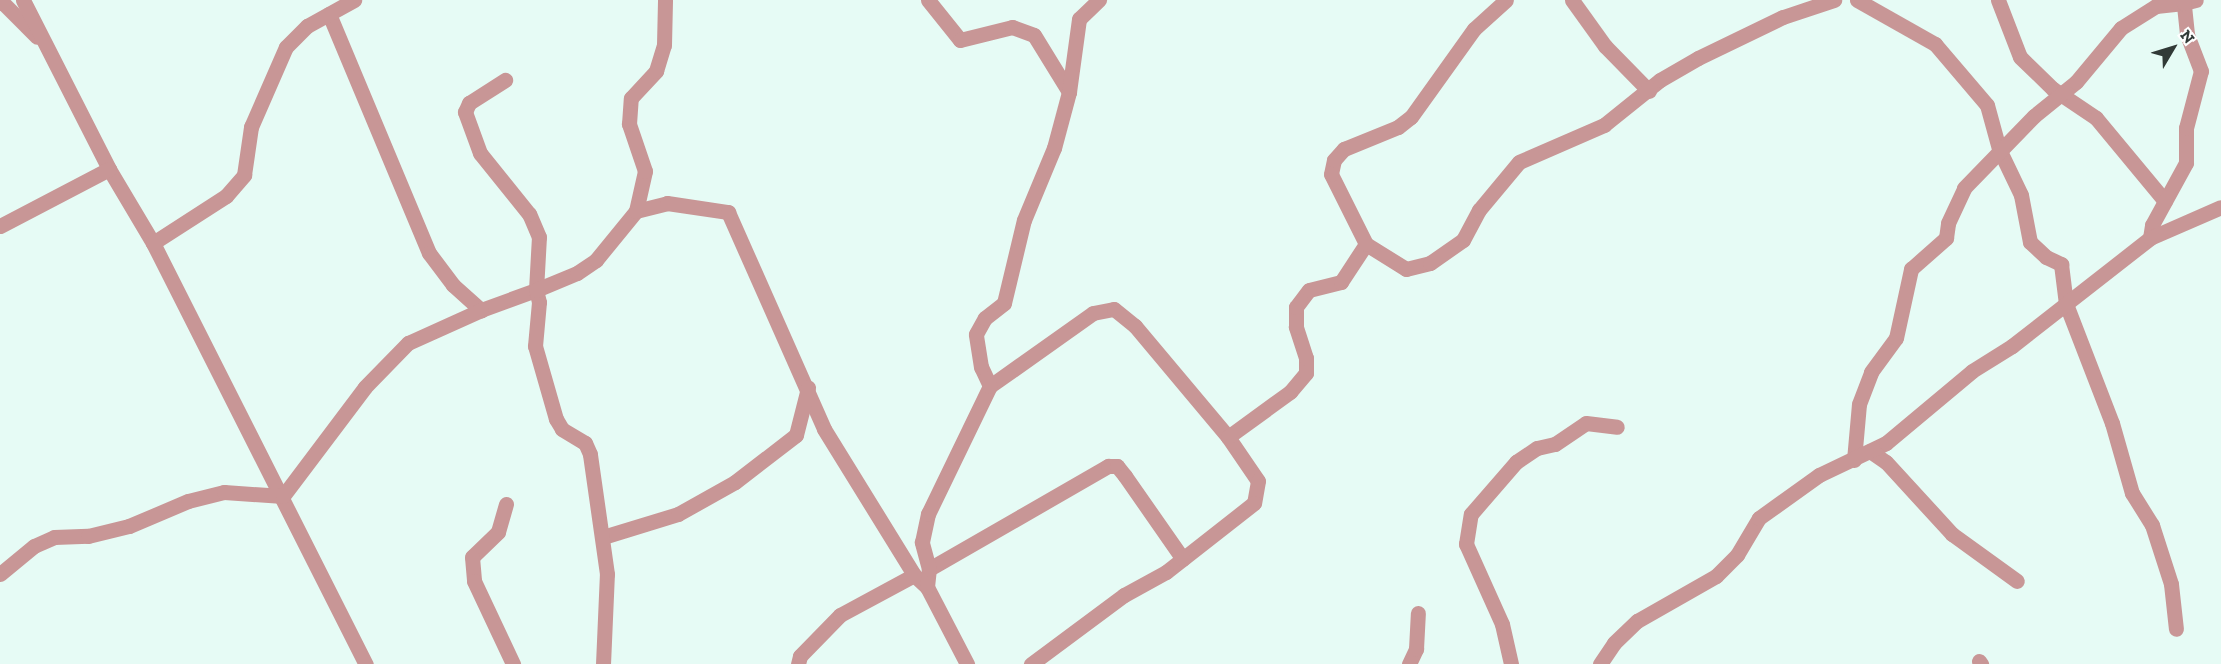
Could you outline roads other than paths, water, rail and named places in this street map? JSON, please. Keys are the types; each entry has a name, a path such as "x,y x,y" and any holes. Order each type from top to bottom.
{"street":[{"path":"0,0 47,48"},
{"path":"23,0 109,169 153,243 366,664"},
{"path":"153,243 226,196 244,175 251,127 286,47 306,26 354,0"},
{"path":"283,496 365,387 408,343 481,310 577,273 596,260 636,211 645,171 630,124 631,98 656,71 664,45 665,0"},
{"path":"928,0 943,23 960,40 1012,27 1034,35 1069,92"},
{"path":"990,386 981,367 976,334 985,318 1004,303 1024,220 1054,148 1069,92 1078,19 1099,0"},
{"path":"1506,0 1474,29 1411,117 1398,127 1344,149 1334,160 1331,174 1366,244 1406,269 1430,263 1463,240 1479,210 1519,162 1604,125 1698,58 1782,17 1833,0"},
{"path":"1572,0 1605,46 1649,91"},
{"path":"1857,0 1935,44 1987,105 1999,150 2021,195 2030,242 2046,257 2061,264 2066,304 2112,423 2132,493 2152,525 2171,584 2176,629"},
{"path":"1998,0 2008,35 2020,57 2059,94 2096,118 2165,201"},
{"path":"1854,460 1858,404 1871,372 1896,338 1911,269 1946,238 1948,223 1964,188 1999,150 2059,94 2076,82 2121,28 2156,6 2188,1 2187,34 2201,70 2186,128 2186,163 2152,225 2150,238"},
{"path":"329,14 429,253 453,285 481,310"},
{"path":"505,80 469,103 465,112 480,153 522,205 539,237 536,290 539,302 535,346 556,419 562,429 585,443 590,454 607,574 603,664"},
{"path":"0,226 109,169"},
{"path":"636,211 667,203 728,212 808,388 824,429 922,572 927,587 967,664"},
{"path":"1600,664 1614,643 1637,621 1716,576 1737,555 1759,518 1820,475 1854,460 1900,432 1972,371 2012,346 2150,238 2221,207"},
{"path":"1228,437 1290,392 1306,373 1306,358 1296,327 1296,307 1309,290 1341,282 1366,244"},
{"path":"922,572 922,542 928,514 990,386 1093,313 1114,309 1135,326 1228,437 1253,472 1258,492 1254,503 1183,559 1124,595 1030,664"},
{"path":"603,537 678,514 743,477 796,435 808,388"},
{"path":"1511,664 1502,624 1466,544 1470,514 1516,462 1536,448 1555,444 1586,423 1617,427"},
{"path":"1870,451 1886,462 1952,534 2017,581"},
{"path":"798,664 800,656 855,604 922,572 1108,466 1117,466 1183,559"},
{"path":"0,574 34,546 54,537 88,536 129,526 188,501 224,492 283,496"},
{"path":"506,504 498,532 472,557 474,581 513,664"},
{"path":"1408,664 1416,649 1418,613"}]}
